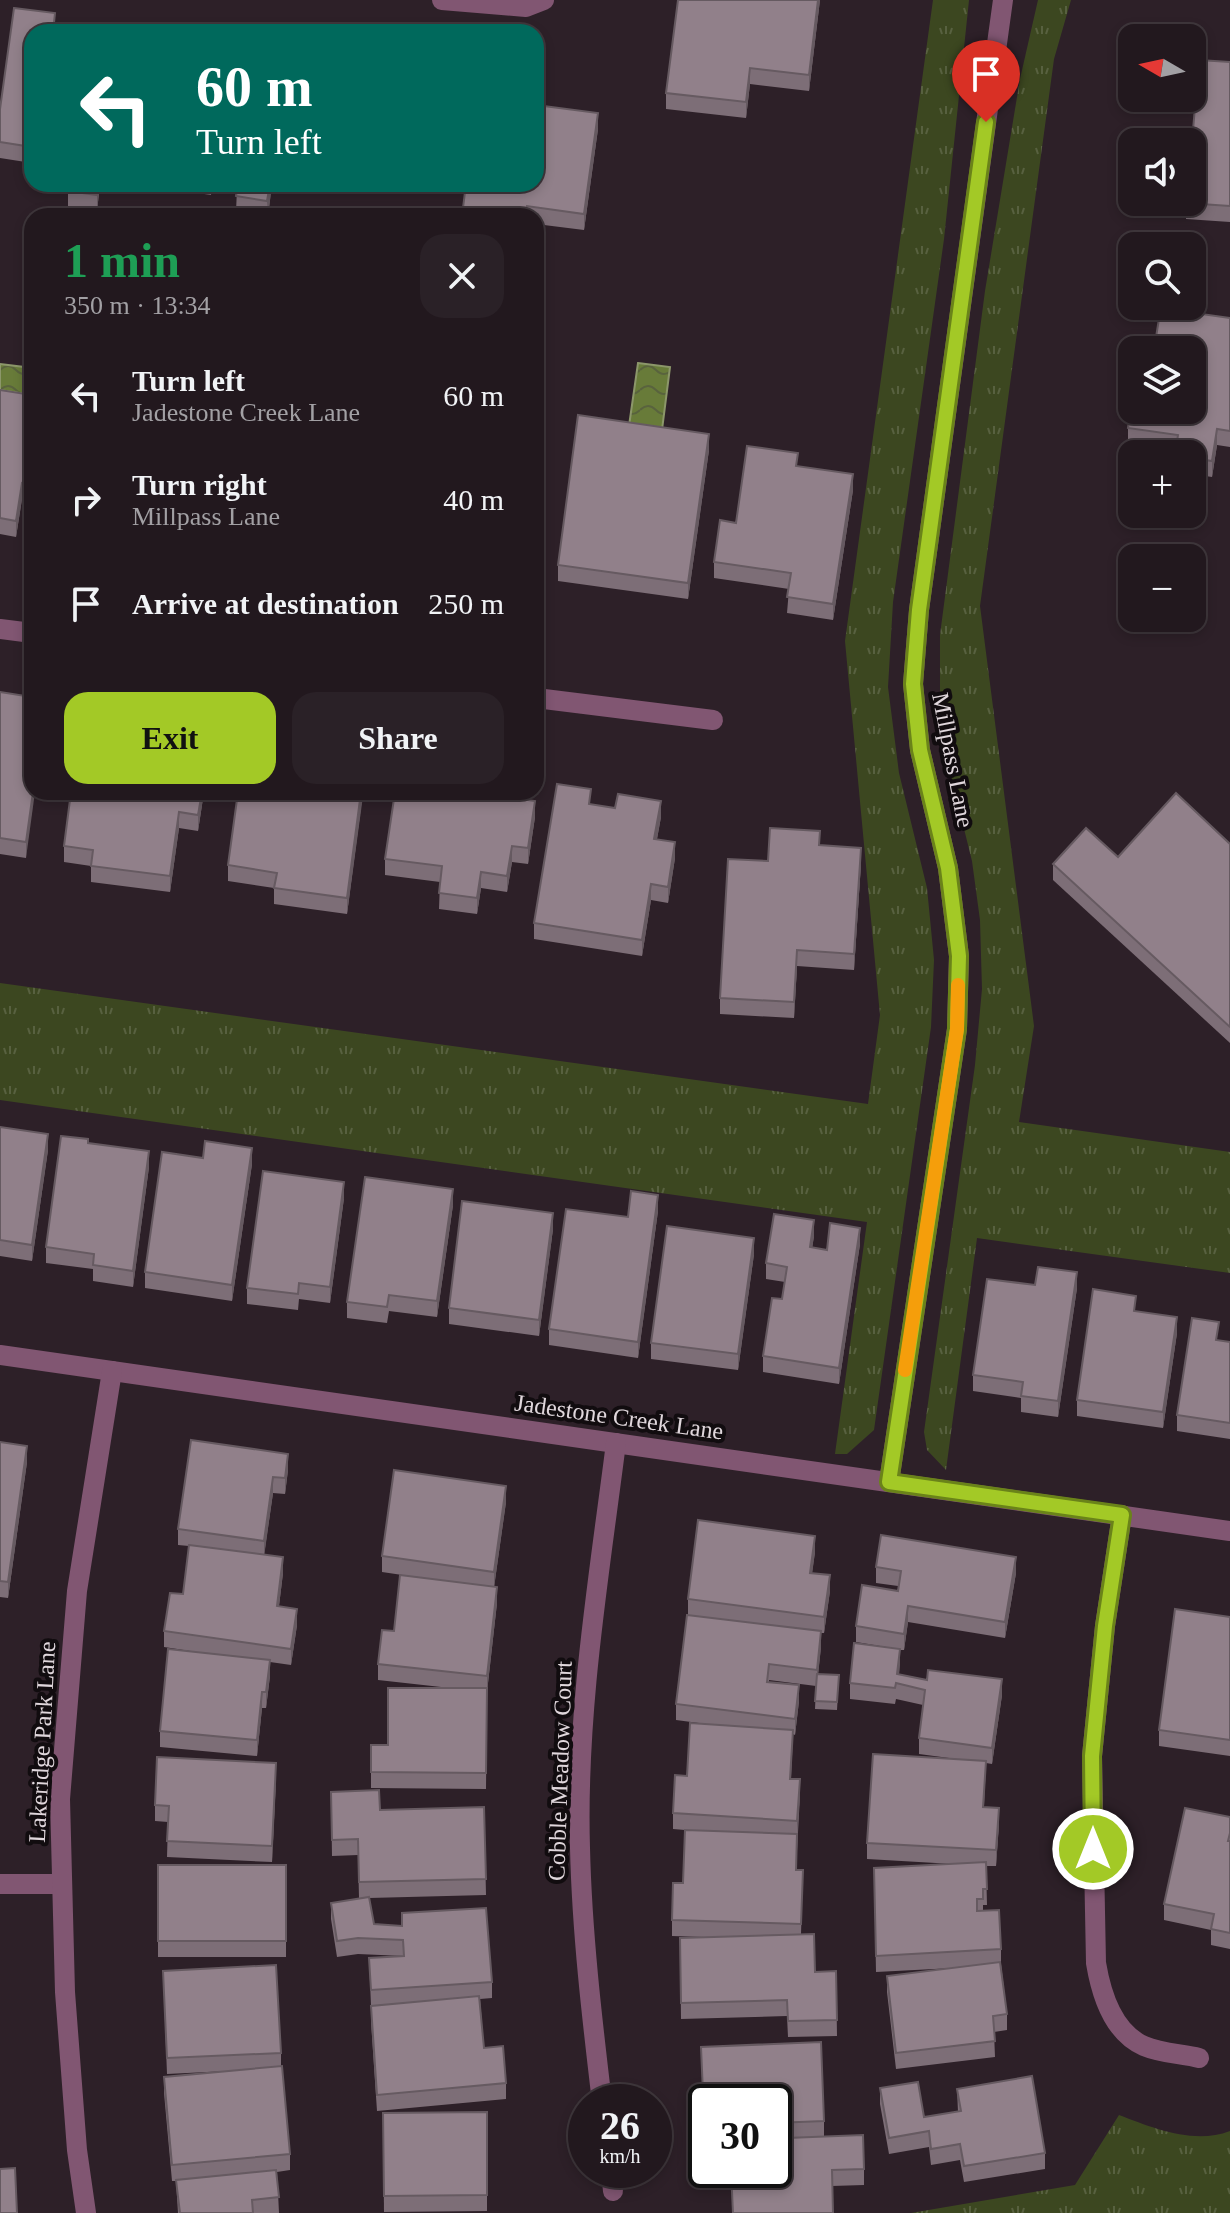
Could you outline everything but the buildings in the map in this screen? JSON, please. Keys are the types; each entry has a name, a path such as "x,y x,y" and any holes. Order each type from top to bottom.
{"street":[{"path":"442,0 526,7 544,0"},
{"name":"Millpass Lane","path":"889,1482 957,1029 959,956 948,868 920,750 913,684 919,610 1003,0"},
{"path":"0,629 24,632"},
{"path":"544,699 713,720"},
{"name":"Jadestone Creek Lane","path":"0,1355 1230,1531"},
{"name":"Lakeridge Park Lane","path":"86,2213 77,2150 65,1992 60,1799 77,1591 112,1371"},
{"name":"Cobble Meadow Court","path":"600,2084 588,1989 580,1846 586,1672 616,1443"},
{"path":"1122,1515 1105,1626 1092,1756 1096,1963 1102,1995 1116,2021 1142,2046 1199,2058"},
{"path":"0,1884 62,1884"}],"green space":[{"path":"933,0 969,0 944,239 893,602 888,687 899,773 927,888 934,960 931,1027 874,1430 847,1454 835,1454 867,1222 0,1100 0,983 868,1104 880,1015 845,641"},
{"path":"1038,0 1071,0 1054,59 980,606 1034,1026 1019,1122 1230,1152 1230,1273 977,1238 946,1470 927,1450 924,1432 975,1065 982,989 980,920 972,861 947,760 940,697 940,635 985,291 1020,79"},
{"path":"1119,2115 1188,2136 1230,2131 1230,2213 911,2213 1075,2185"}],"water":[{"path":"638,363 670,367 662,430 629,426"},
{"path":"0,364 24,367 24,394 0,390"}],"slow traffic":[{"path":"905,1370 957,1029 958,985"}],"route":[{"path":"986,122 919,610 913,684 920,750 948,868 959,956 957,1029 889,1482 1122,1515 1105,1626 1092,1756 1093,1849"}]}
